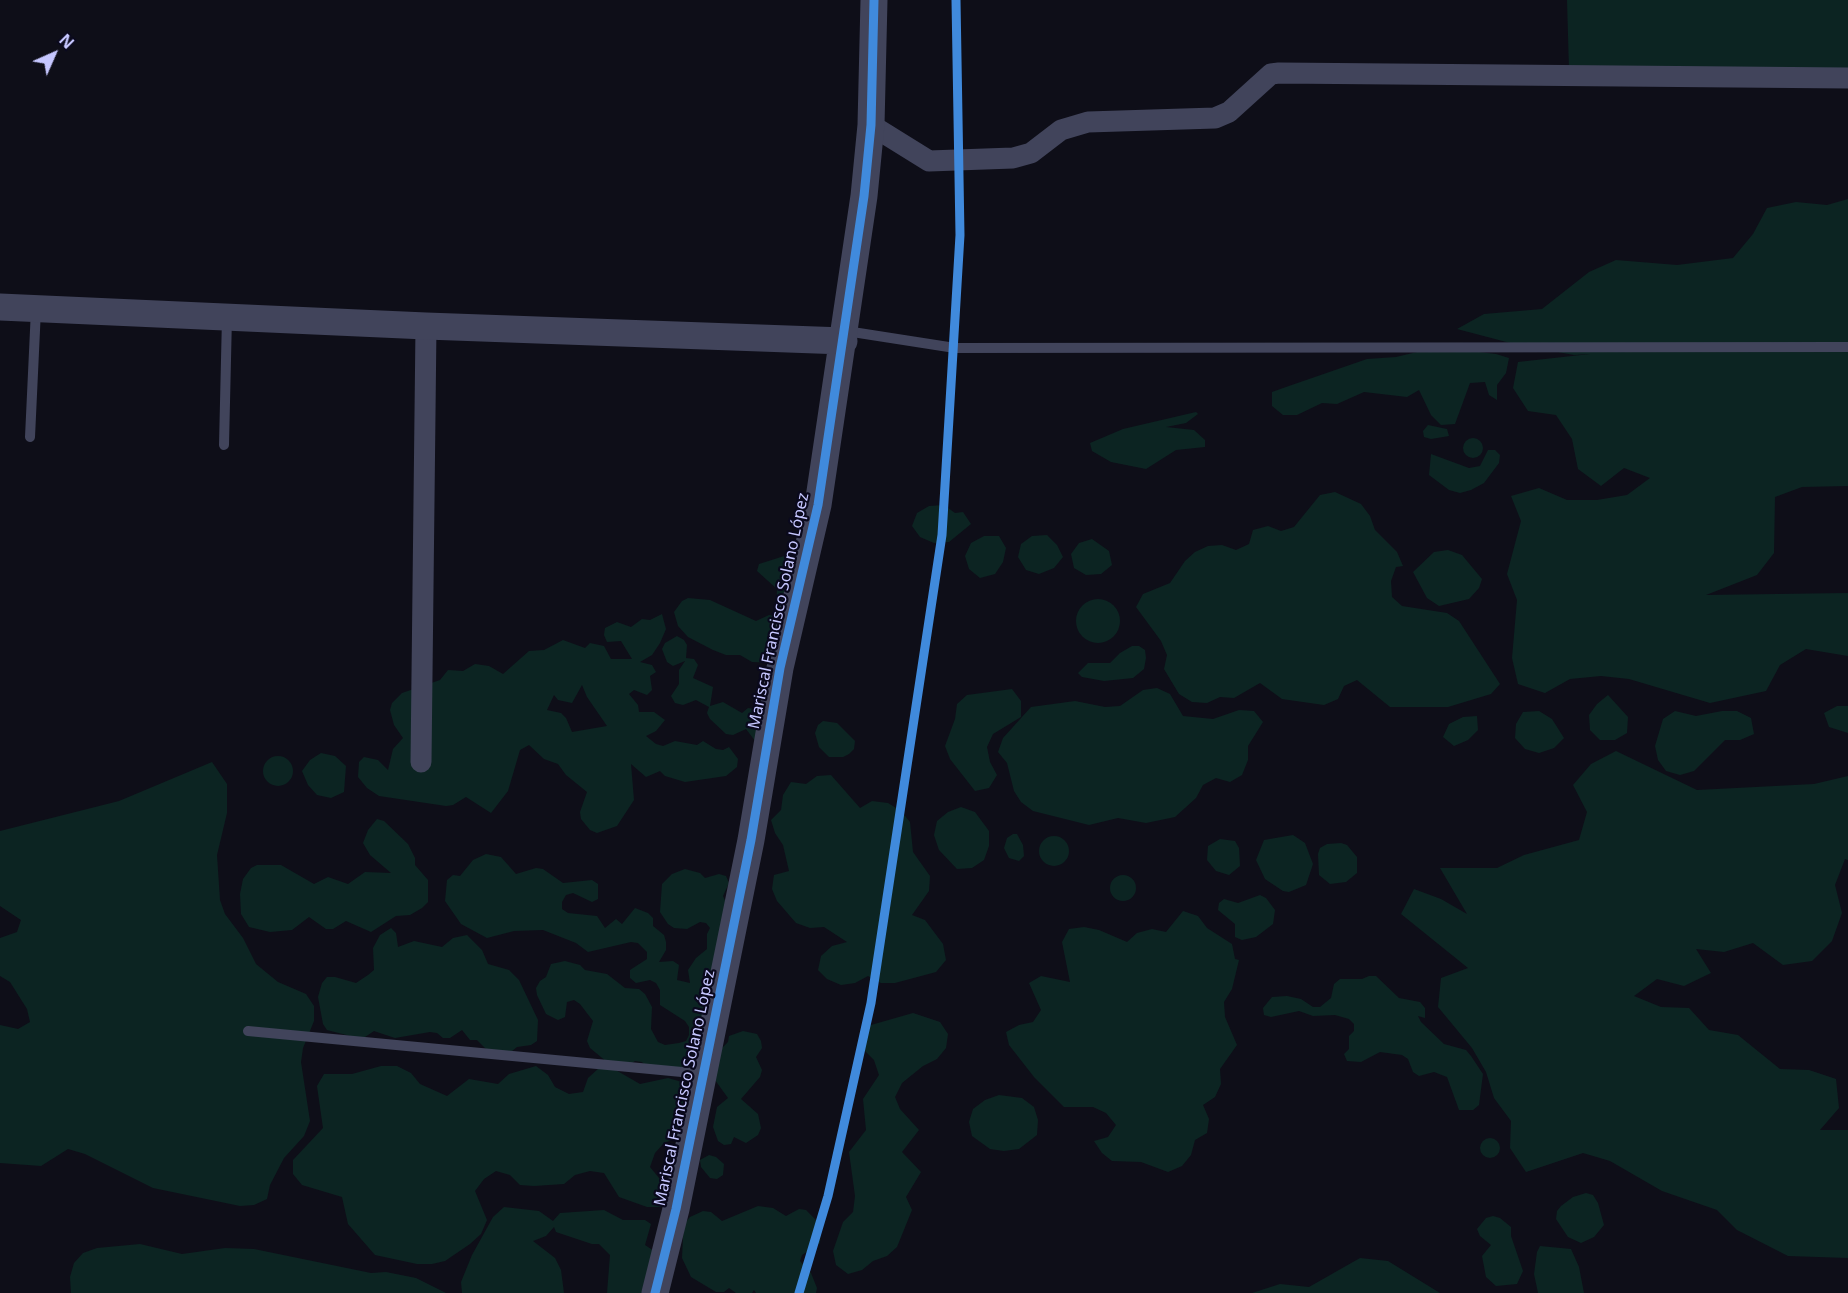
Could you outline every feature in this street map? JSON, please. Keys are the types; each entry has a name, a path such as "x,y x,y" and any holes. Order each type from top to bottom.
{"street":[{"name":"Mariscal Francisco Solano López","path":"655,1293 676,1209 751,840 780,668 818,505 845,336 871,125 874,0"},
{"path":"871,125 929,161 1013,158 1031,153 1061,130 1088,122 1215,118 1229,112 1271,74 1279,73 1848,78"},
{"path":"0,307 426,326 845,336"},
{"path":"421,762 426,326"}],"lane":[{"path":"30,437 36,308"},
{"path":"224,445 227,316"},
{"path":"845,336 955,348 1848,346"},
{"path":"248,1031 703,1074"}],"green space":[{"path":"1567,0 1848,0 1848,72 1569,70"},
{"path":"1848,199 1848,486 1802,487 1775,497 1774,553 1757,575 1706,595 1848,593 1848,656 1806,649 1780,665 1766,691 1710,703 1629,679 1601,676 1570,679 1545,693 1518,684 1512,658 1517,600 1507,574 1521,521 1511,496 1539,488 1567,500 1597,500 1627,495 1650,478 1624,468 1601,486 1578,469 1572,439 1556,415 1528,411 1513,388 1518,362 1590,354 1574,355 1514,344 1457,329 1484,314 1542,309 1589,272 1616,260 1677,265 1733,258 1753,234 1767,208 1796,202 1827,205"},
{"path":"1438,347 1496,354 1509,358 1506,373 1497,385 1497,400 1489,395 1485,382 1470,383 1455,424 1441,425 1431,415 1419,390 1407,397 1364,392 1337,404 1322,403 1297,415 1283,415 1272,406 1272,392 1286,387 1367,359 1396,357"},
{"path":"1196,412 1198,414 1186,423 1166,427 1194,430 1205,440 1205,447 1176,450 1146,469 1111,462 1092,451 1090,443 1123,429"},
{"path":"1428,425 1447,429 1449,436 1431,439 1424,437 1423,431"},
{"path":"1473,438 1480,441 1483,448 1480,455 1473,458 1466,455 1463,448 1466,441"},
{"path":"1488,450 1495,450 1500,455 1499,463 1484,483 1471,490 1460,493 1449,490 1429,475 1431,454 1469,468 1480,466"},
{"path":"1335,492 1361,504 1370,516 1375,530 1397,552 1403,566 1396,567 1391,581 1392,597 1402,606 1447,613 1459,621 1500,684 1491,694 1448,707 1390,707 1357,680 1344,686 1338,699 1324,705 1282,699 1260,683 1234,698 1220,697 1207,703 1192,702 1179,694 1164,669 1167,655 1161,641 1136,607 1143,594 1170,583 1185,561 1195,552 1208,546 1222,545 1236,550 1249,544 1253,530 1268,526 1281,531 1294,527 1320,495"},
{"path":"944,505 955,513 963,512 971,524 949,542 934,543 920,537 912,526 917,513 929,506"},
{"path":"1047,535 1057,545 1063,557 1054,568 1039,574 1026,570 1018,557 1021,544 1032,536"},
{"path":"984,536 999,536 1006,548 1003,562 995,574 980,578 969,569 965,556 971,543"},
{"path":"1092,539 1109,551 1112,565 1101,574 1086,575 1074,568 1071,554 1079,543"},
{"path":"1448,550 1462,555 1482,579 1479,588 1469,599 1439,606 1427,598 1413,572 1434,552"},
{"path":"800,551 773,663 752,662 740,655 726,655 713,650 688,637 678,626 674,612 682,601 688,598 710,600 756,621 769,615 776,616 777,589 757,571 759,564"},
{"path":"1098,599 1113,606 1120,621 1113,636 1098,643 1083,636 1076,621 1083,606"},
{"path":"662,614 666,629 652,655 640,662 652,665 656,672 650,676 652,690 647,695 634,690 629,694 638,705 639,712 654,712 665,720 656,731 646,736 656,744 663,746 675,741 697,745 703,741 716,749 723,750 729,747 738,759 737,767 726,776 685,782 665,776 660,771 646,777 631,764 634,800 617,826 597,833 590,830 581,819 580,812 587,792 566,775 558,764 544,759 529,745 520,750 508,791 491,813 466,797 453,805 446,806 379,796 367,788 358,777 359,762 364,757 378,760 388,770 393,749 403,738 394,725 390,710 392,703 402,693 440,680 448,670 463,671 475,664 489,666 503,674 529,651 544,650 563,640 585,648 590,643 604,646 611,659 632,659 621,641 607,642 604,635 605,628 617,622 631,627 642,619 650,620","holes":["582,685 587,697 607,726 572,732 566,718 561,713 547,710 554,695 558,700 572,703"]},
{"path":"677,636 687,645 686,658 694,659 698,665 693,678 713,687 710,706 723,702 742,713 748,708 755,709 759,715 759,746 746,729 733,735 726,734 710,719 707,713 709,707 696,700 683,705 675,703 671,696 679,684 679,670 685,661 673,666 667,662 662,649 665,643"},
{"path":"1132,646 1139,646 1145,650 1146,658 1144,669 1133,678 1104,681 1082,677 1078,673 1088,663 1110,663"},
{"path":"1157,688 1170,694 1183,716 1213,719 1239,710 1254,711 1263,722 1248,746 1248,760 1242,775 1230,782 1216,778 1203,785 1196,798 1175,817 1146,823 1118,818 1089,825 1033,811 1021,802 1014,791 1007,763 998,752 1003,738 1031,707 1075,701 1105,707 1120,706 1143,690"},
{"path":"1012,689 1021,701 1021,717 993,734 987,747 990,762 997,775 989,788 975,791 950,759 945,746 955,719 957,704 967,695"},
{"path":"1608,695 1628,717 1627,733 1615,740 1600,740 1590,730 1589,715"},
{"path":"1837,706 1848,706 1848,733 1829,727 1824,713"},
{"path":"1539,711 1552,719 1564,738 1554,748 1539,753 1525,749 1515,738 1516,724 1523,712"},
{"path":"1675,711 1696,716 1722,711 1737,711 1751,718 1754,734 1740,740 1725,740 1694,771 1680,775 1666,771 1658,760 1655,746 1663,719"},
{"path":"1477,716 1478,730 1468,740 1454,746 1443,737 1449,724 1463,717"},
{"path":"823,721 837,723 855,741 854,749 849,754 843,757 829,757 819,747 815,733 818,725"},
{"path":"1616,751 1697,790 1814,784 1848,776 1848,860 1845,859 1835,885 1842,913 1832,941 1812,961 1783,965 1753,943 1724,952 1696,949 1711,973 1684,986 1657,979 1634,996 1661,1007 1689,1008 1709,1030 1738,1035 1780,1069 1809,1070 1836,1079 1839,1108 1820,1130 1848,1130 1848,1258 1788,1256 1737,1230 1717,1210 1662,1191 1610,1161 1583,1153 1526,1172 1510,1148 1511,1121 1494,1098 1486,1072 1472,1048 1438,1007 1441,978 1468,968 1401,914 1414,889 1441,899 1467,914 1440,868 1497,868 1524,855 1579,840 1587,812 1573,785 1591,764"},
{"path":"321,753 335,756 346,766 344,792 331,798 317,795 308,785 302,771 310,760"},
{"path":"278,756 284,757 292,765 292,777 284,785 278,786 272,785 264,777 263,771 264,765 272,757"},
{"path":"212,762 227,784 227,813 217,855 220,900 225,914 243,938 256,964 278,982 306,994 314,1006 314,1021 303,1048 301,1062 310,1121 304,1136 284,1158 270,1185 267,1199 254,1205 240,1206 153,1188 85,1154 68,1149 41,1166 0,1163 0,1025 18,1029 30,1022 27,1009 10,982 0,976 0,938 17,932 21,920 0,906 0,831 119,801"},
{"path":"831,775 860,808 872,801 888,803 901,811 910,822 913,852 930,876 929,891 912,915 925,920 943,944 946,960 936,972 895,983 881,983 868,976 855,983 841,985 827,979 818,970 821,956 832,946 847,942 824,927 810,928 796,923 777,901 772,889 774,875 789,871 783,845 775,833 771,820 781,810 783,795 791,782 806,784 817,776"},
{"path":"961,807 975,812 989,831 989,846 984,860 972,868 957,869 939,850 934,835 937,821 948,812"},
{"path":"377,819 384,821 408,844 415,858 415,865 428,880 428,902 422,908 410,915 396,916 371,932 346,921 333,929 326,929 309,917 292,930 270,932 249,927 241,914 240,894 243,879 251,868 257,865 281,865 314,884 328,877 348,884 365,872 391,873 370,855 363,843 368,830"},
{"path":"1017,834 1023,845 1024,856 1019,861 1009,858 1004,848 1007,838"},
{"path":"1293,835 1305,843 1313,864 1306,885 1289,892 1283,891 1265,879 1256,860 1264,840"},
{"path":"1054,836 1060,837 1068,845 1068,857 1060,865 1054,866 1048,865 1040,857 1039,851 1040,845 1048,837"},
{"path":"1220,839 1235,841 1239,848 1240,866 1229,875 1216,871 1207,860 1208,846"},
{"path":"1327,844 1347,845 1357,857 1357,873 1346,882 1330,884 1319,875 1318,854 1320,848"},
{"path":"486,854 501,857 516,874 536,868 543,869 563,883 592,880 598,884 598,899 592,902 573,893 566,895 562,902 562,909 568,913 597,916 605,928 616,919 622,924 635,908 648,913 653,918 653,926 664,935 666,942 666,950 659,962 673,961 679,965 677,980 690,983 688,970 696,958 707,949 707,934 710,928 706,923 700,922 687,929 674,928 668,924 660,912 662,884 672,874 685,869 700,873 705,878 719,874 726,876 729,883 723,896 729,909 693,1061 689,1067 683,1070 647,1067 642,1062 635,1061 629,1065 607,1062 590,1048 587,1041 593,1021 580,1004 574,1000 567,1002 565,1017 558,1020 546,1014 536,988 546,977 551,964 565,961 580,965 585,970 607,974 625,988 639,989 645,994 652,1007 651,1029 658,1042 665,1045 679,1043 686,1041 689,1035 689,1027 685,1021 660,1005 660,990 656,983 650,980 636,983 630,978 630,970 647,959 647,952 638,943 631,942 588,952 576,943 543,930 514,931 487,938 461,924 445,901 447,880 453,875 460,876 473,860"},
{"path":"1123,875 1132,879 1136,888 1132,897 1123,901 1114,897 1110,888 1114,879"},
{"path":"1260,895 1266,898 1275,910 1273,924 1256,937 1242,940 1235,937 1235,924 1218,910 1219,903 1224,899 1238,903"},
{"path":"1183,911 1198,916 1207,928 1232,944 1235,959 1239,960 1232,989 1224,1002 1225,1017 1237,1045 1220,1069 1221,1084 1215,1097 1203,1105 1209,1119 1207,1133 1195,1140 1191,1155 1182,1166 1168,1172 1141,1162 1112,1161 1102,1153 1094,1141 1108,1137 1116,1125 1106,1113 1093,1107 1064,1107 1034,1077 1009,1045 1006,1032 1019,1025 1033,1022 1041,1010 1029,983 1041,976 1070,982 1062,942 1069,929 1084,927 1099,930 1127,942 1137,933 1152,929 1166,932"},
{"path":"391,928 396,933 398,947 414,941 442,947 453,938 467,935 482,950 488,964 509,970 519,980 538,1020 537,1041 531,1045 517,1047 506,1056 493,1056 477,1040 470,1040 462,1030 450,1038 443,1038 437,1033 430,1032 395,1038 374,1031 362,1039 327,1030 323,1024 318,997 322,983 327,977 335,977 356,983 368,975 374,970 373,948 380,935"},
{"path":"1376,976 1399,998 1420,1002 1425,1008 1425,1018 1418,1016 1421,1022 1444,1044 1466,1050 1471,1056 1483,1074 1479,1105 1473,1110 1459,1110 1447,1077 1434,1072 1419,1076 1413,1072 1408,1059 1402,1055 1380,1052 1361,1062 1347,1061 1344,1054 1349,1049 1349,1036 1354,1031 1354,1024 1349,1019 1335,1015 1313,1016 1299,1011 1271,1017 1264,1015 1263,1008 1272,997 1287,996 1301,999 1313,1007 1320,1007 1331,998 1334,984 1340,979 1362,979"},
{"path":"913,1013 940,1022 948,1034 946,1048 937,1059 923,1066 902,1083 895,1097 900,1109 919,1130 902,1152 921,1172 906,1197 912,1210 897,1247 887,1256 873,1261 862,1270 848,1274 836,1265 833,1251 843,1222 853,1212 855,1196 849,1152 866,1130 863,1099 879,1075 874,1060 864,1050 861,1036 871,1025"},
{"path":"743,1031 757,1034 761,1041 762,1048 756,1057 762,1070 760,1077 741,1099 758,1114 761,1128 758,1135 746,1143 734,1137 731,1144 724,1145 718,1141 713,1127 717,1107 728,1098 715,1080 717,1053 728,1042 729,1036"},
{"path":"381,1066 397,1066 411,1073 420,1084 447,1096 469,1079 498,1084 509,1074 536,1066 548,1075 555,1087 569,1094 583,1092 588,1078 599,1068 614,1069 640,1084 668,1078 682,1082 691,1093 682,1136 664,1143 655,1153 650,1167 659,1178 673,1186 675,1201 661,1207 647,1207 619,1197 604,1173 590,1171 575,1175 564,1184 534,1186 520,1185 510,1175 496,1171 484,1179 475,1191 487,1220 481,1234 470,1244 445,1261 432,1264 417,1264 375,1255 348,1224 342,1197 302,1185 293,1174 293,1160 323,1128 317,1086 324,1074 352,1074"},
{"path":"999,1095 1022,1098 1034,1107 1038,1120 1037,1135 1019,1149 1004,1151 990,1149 972,1136 969,1122 973,1109 985,1100"},
{"path":"1486,1138 1494,1138 1500,1144 1500,1152 1494,1158 1486,1158 1480,1152 1480,1144"},
{"path":"709,1155 716,1157 724,1164 723,1175 717,1179 710,1178 701,1167 700,1160"},
{"path":"1586,1193 1593,1195 1598,1203 1604,1225 1594,1237 1581,1243 1568,1237 1556,1219 1557,1211 1561,1206 1573,1197"},
{"path":"758,1206 773,1208 786,1216 799,1209 806,1210 817,1221 821,1228 820,1243 802,1255 800,1261 811,1273 817,1288 816,1293 756,1293 754,1290 752,1293 736,1293 729,1288 724,1292 716,1292 691,1277 682,1258 685,1223 690,1217 703,1211 711,1212 722,1221"},
{"path":"504,1207 539,1211 553,1221 560,1213 604,1210 623,1220 645,1220 651,1224 645,1245 657,1253 654,1293 607,1293 610,1255 599,1244 592,1244 556,1232 554,1227 546,1236 533,1241 555,1258 561,1270 564,1293 462,1293 461,1282 472,1255 493,1217"},
{"path":"1493,1216 1500,1218 1511,1227 1511,1236 1523,1271 1517,1284 1496,1286 1486,1277 1482,1256 1491,1245 1480,1236 1477,1229 1486,1218"},
{"path":"140,1244 182,1254 225,1248 254,1249 371,1273 386,1272 416,1278 446,1293 71,1293 70,1277 74,1263 83,1253 97,1248"},
{"path":"1540,1246 1571,1249 1579,1267 1584,1293 1538,1293 1534,1274"},
{"path":"1360,1258 1388,1261 1440,1293 1252,1293 1280,1284 1309,1287"}],"cycle path":[{"path":"655,1293 676,1209 751,840 780,668 818,505 864,196 871,125 874,0"},
{"path":"799,1293 828,1196 871,1003 942,535 960,235 956,0"}]}
